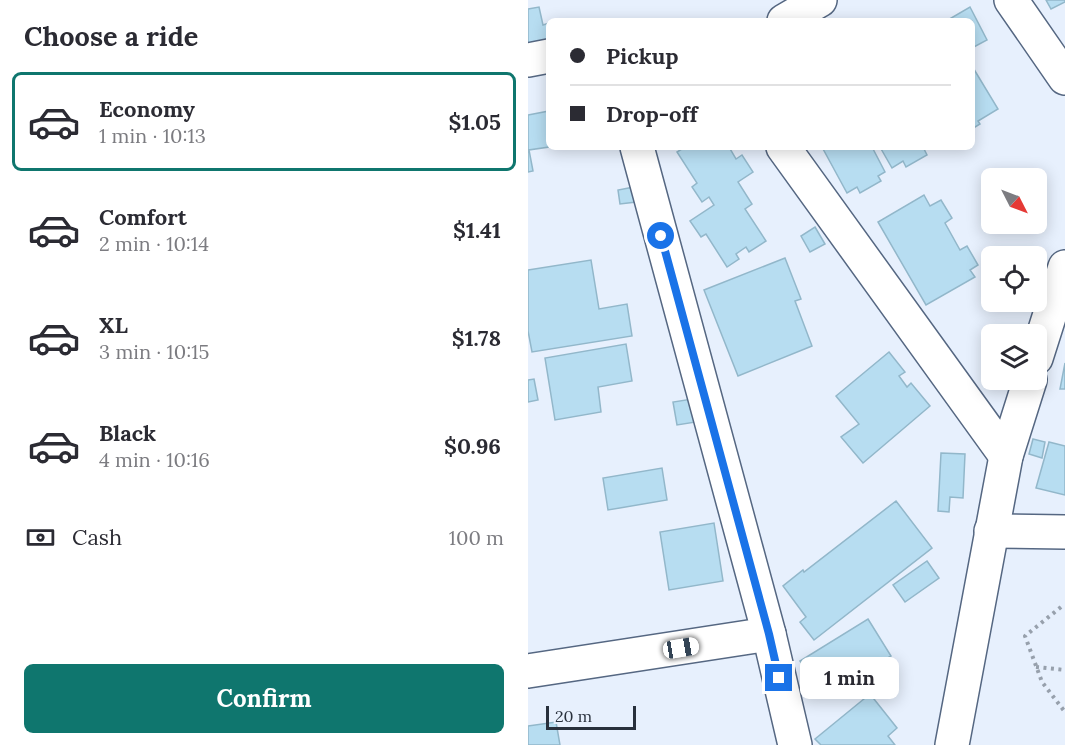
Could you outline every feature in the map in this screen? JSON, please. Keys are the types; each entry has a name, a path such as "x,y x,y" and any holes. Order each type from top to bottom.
{"street":[{"path":"789,18 820,0"},
{"path":"1011,0 1065,78"},
{"path":"528,60 546,57"},
{"path":"638,150 769,634 795,745"},
{"path":"785,150 1006,456"},
{"path":"1047,324 1065,267"},
{"path":"952,745 1006,456 1027,390"},
{"path":"991,531 1065,532"},
{"path":"528,671 769,634"}],"path":[{"path":"1061,607 1025,636 1042,682 1065,712"},
{"path":"1036,667 1065,670"}],"building":[{"path":"1046,0 1065,0 1065,2 1051,9"},
{"path":"539,7 543,25 546,24 546,46 528,49 528,9"},
{"path":"970,7 987,40 975,46 975,18 951,18"},
{"path":"975,71 998,109 978,121 980,124 975,127"},
{"path":"546,112 546,147 529,150 533,171 528,172 528,115"},
{"path":"680,150 731,150 736,159 742,155 753,172 738,182 752,204 745,209 766,241 749,252 746,247 736,254 739,259 727,267 706,234 701,237 690,221 714,205 709,197 702,202 692,187 697,183 677,152"},
{"path":"824,150 874,150 885,172 878,176 881,181 860,193 857,187 847,193"},
{"path":"882,150 924,150 927,155 906,167 903,161 892,168"},
{"path":"634,187 636,202 620,204 618,190"},
{"path":"924,195 930,206 941,200 952,218 945,223 960,250 967,246 978,265 970,270 975,277 926,305 878,222"},
{"path":"815,227 825,244 810,252 801,236"},
{"path":"785,258 801,299 795,301 812,346 738,376 704,290"},
{"path":"591,260 599,309 627,304 632,336 532,352 528,331 528,270"},
{"path":"626,344 632,381 598,387 601,412 555,420 545,358"},
{"path":"889,352 905,372 899,376 907,387 911,383 930,406 863,463 841,437 859,424 836,396"},
{"path":"1065,363 1065,389 1060,389"},
{"path":"534,379 538,400 528,402 528,380"},
{"path":"692,399 696,422 677,425 673,402"},
{"path":"1033,439 1045,442 1042,458 1029,454"},
{"path":"1049,442 1065,446 1065,495 1036,488"},
{"path":"941,453 965,454 963,498 950,497 949,512 938,511"},
{"path":"662,468 667,500 608,510 603,478"},
{"path":"896,501 932,548 814,640 800,622 806,617 783,586"},
{"path":"714,523 723,581 669,590 660,532"},
{"path":"927,561 939,578 905,602 893,585"},
{"path":"868,619 891,656 823,698 800,661"},
{"path":"870,694 897,728 888,736 895,745 821,745 815,739"},
{"path":"556,722 560,745 528,745 528,726"}],"route":[{"path":"661,236 779,678"}]}
